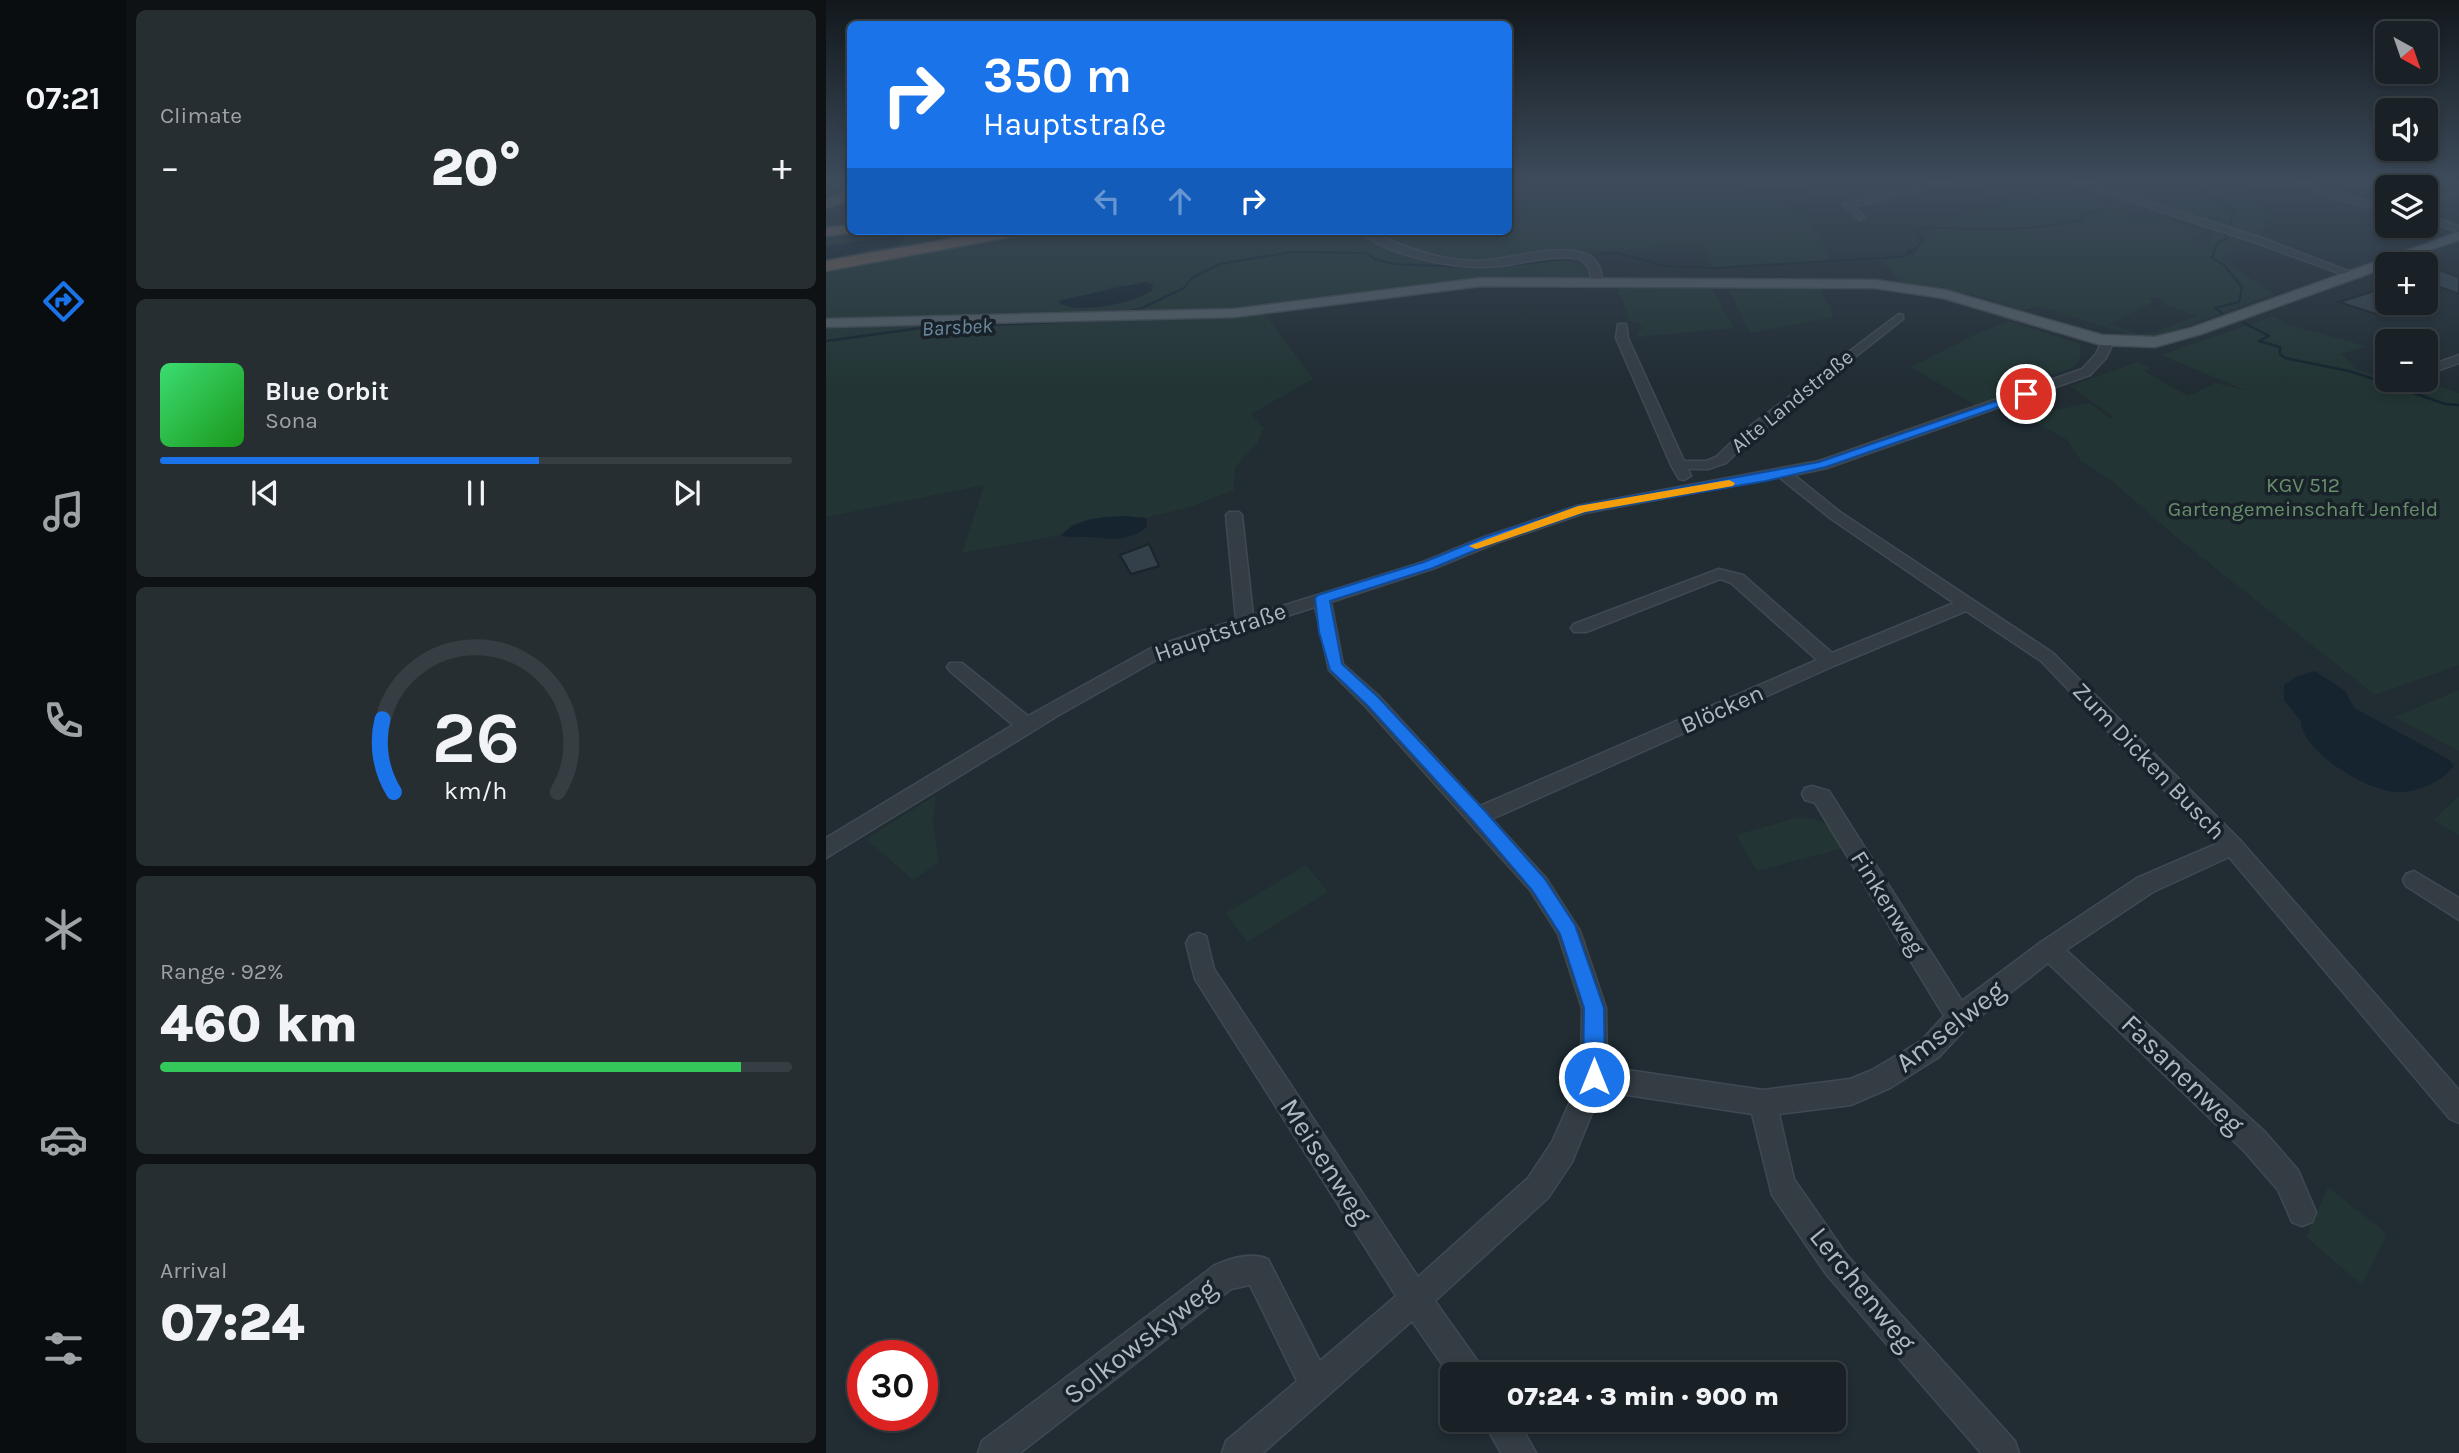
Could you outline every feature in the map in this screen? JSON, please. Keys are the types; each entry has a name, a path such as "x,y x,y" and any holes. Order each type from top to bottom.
{"highway":[{"path":"826,267 929,248"}],"main road":[{"path":"826,323 1234,313 1446,284 1522,281 1854,283 1895,286 1964,299 2101,340 2145,343 2175,338 2425,248"}],"street":[{"path":"1404,248 1468,265 1585,256 1590,259 1597,282"},
{"path":"2279,248 2351,274"},
{"name":"Alte Landstraße","path":"1678,465 1708,465 1721,460 1773,414 1899,317"},
{"path":"1622,327 1622,338 1691,489"},
{"name":"Hauptstraße","path":"826,849 1135,663 1184,642 1429,565 1490,540 1582,509 1784,474 1867,451 2083,373 2102,355 2101,340"},
{"path":"2438,367 2459,359"},
{"name":"Zum Dicken Busch","path":"1784,474 1835,515 2047,657 2232,846 2459,1110"},
{"path":"1234,515 1245,622"},
{"path":"1580,628 1719,574 1737,579 1830,661"},
{"path":"1238,1453 1502,1223 1538,1188 1562,1152 1594,1077 1594,1008 1568,931 1538,884 1479,816 1372,701 1335,666 1326,632 1322,598"},
{"name":"Blöcken","path":"1479,816 1830,661 1967,604"},
{"path":"956,667 1027,726"},
{"name":"Finkenweg","path":"1812,794 1822,797 1959,1018"},
{"name":"Amselweg","path":"1594,1077 1763,1103 1851,1092 1881,1079 1930,1049 1959,1018 2049,949 2145,885 2232,846"},
{"path":"2414,880 2459,910"},
{"name":"Meisenweg","path":"1198,943 1203,972 1415,1298 1460,1362"},
{"name":"Fasanenweg","path":"2049,949 2254,1141 2288,1180 2302,1212"},
{"name":"Lerchenweg","path":"1763,1103 1782,1185 1836,1264 2003,1453"},
{"name":"Solkowskyweg","path":"994,1453 1225,1275 1258,1269 1315,1384"},
{"path":"1506,1432 1520,1453"}],"green space":[{"path":"883,248 919,248 826,265 826,259"},
{"path":"954,248 1649,248 1564,254 1565,261 1588,266 1590,275 1582,279 1509,276 1459,279 1234,310 826,320 826,272","holes":["1123,284 1126,301 1074,308 1059,303"]},
{"path":"1704,248 1824,248 1829,261 1712,269"},
{"path":"1920,248 2233,248 2221,259 2274,294 2160,336 2140,338 2038,306 2022,311 1975,295 1901,283 1884,261 1898,259","holes":["2154,297 2165,301 2162,304 2197,316 2155,332 2140,334 2110,324 2154,302 2149,299"]},
{"path":"1617,287 1712,289 1734,328 1635,337 1642,328 1639,323 1630,322"},
{"path":"1819,287 1834,317 1750,333 1729,290"},
{"path":"1264,313 1313,379 1251,414 1264,428 1257,444 1235,467 1234,490 1190,507 1146,518 1124,516 1073,524 1061,535 962,553 984,485 826,517 826,327"},
{"name":"KGV 512 Gartengemeinschaft Jenfeld","path":"2274,316 2289,325 2366,346 2341,354 2357,369 2375,376 2375,392 2438,392 2438,386 2459,393 2459,665 2375,695 2175,536 2113,482 2081,461 2066,439 2023,416 2090,403 2109,418 2114,417 2070,386 2138,362 2151,368 2144,371 2188,396 2216,383 2247,391 2161,355"},
{"path":"2010,321 2079,344 2080,356 2076,365 2068,370 2034,378 2016,390 1975,405 1911,367 1982,331"},
{"path":"2459,690 2459,751 2394,717"},
{"path":"936,795 933,823 939,862 913,880 866,839"},
{"path":"2459,796 2459,836 2433,820"},
{"path":"1796,818 1814,819 1825,824 1844,848 1757,871 1736,835"},
{"path":"1306,865 1328,892 1247,942 1226,913"},
{"path":"2328,1187 2387,1234 2362,1285 2306,1237"}],"water":[{"path":"826,248 883,248 826,259"},
{"path":"1145,282 1153,284 1152,290 1121,303 1079,308 1059,303 1061,300"},
{"path":"1124,516 1146,518 1147,527 1133,535 1119,538 1061,535 1075,525 1090,520"},
{"path":"2315,671 2345,691 2354,708 2448,759 2454,766 2430,785 2401,792 2374,787 2340,769 2313,746 2304,733 2301,721 2284,700 2284,685 2296,677"}],"building":[{"path":"2438,270 2459,277 2459,294 2438,286"},
{"path":"2375,291 2375,314 2339,302"},
{"path":"1149,544 1159,566 1131,574 1120,555"}],"waterway":[{"name":"Barsbek","path":"1599,254 1617,253 1665,266 1715,268 1898,257 1913,253 1907,252 1916,248"},
{"path":"2215,248 2212,258 2224,265 2242,287 2239,302 2215,308 2222,313"},
{"name":"Barsbek","path":"1125,312 1142,308 1184,288 1192,278 1220,264 1292,252 1366,253 1377,260 1395,264 1485,268 1577,258"},
{"name":"Barsbek","path":"1013,324 1088,321"},
{"name":"Barsbek","path":"826,341 921,328 1054,322"},
{"path":"2244,323 2269,336 2259,341 2280,347 2280,354 2285,358 2349,371 2375,379"},
{"path":"2411,392 2445,404 2459,405"}],"slow traffic":[{"path":"1476,546 1582,509 1729,483"}],"route":[{"path":"1594,1077 1594,1008 1568,931 1538,884 1479,816 1415,751 1372,701 1335,666 1326,632 1322,598 1429,565 1490,540 1582,509 1822,465 2026,394"}]}
